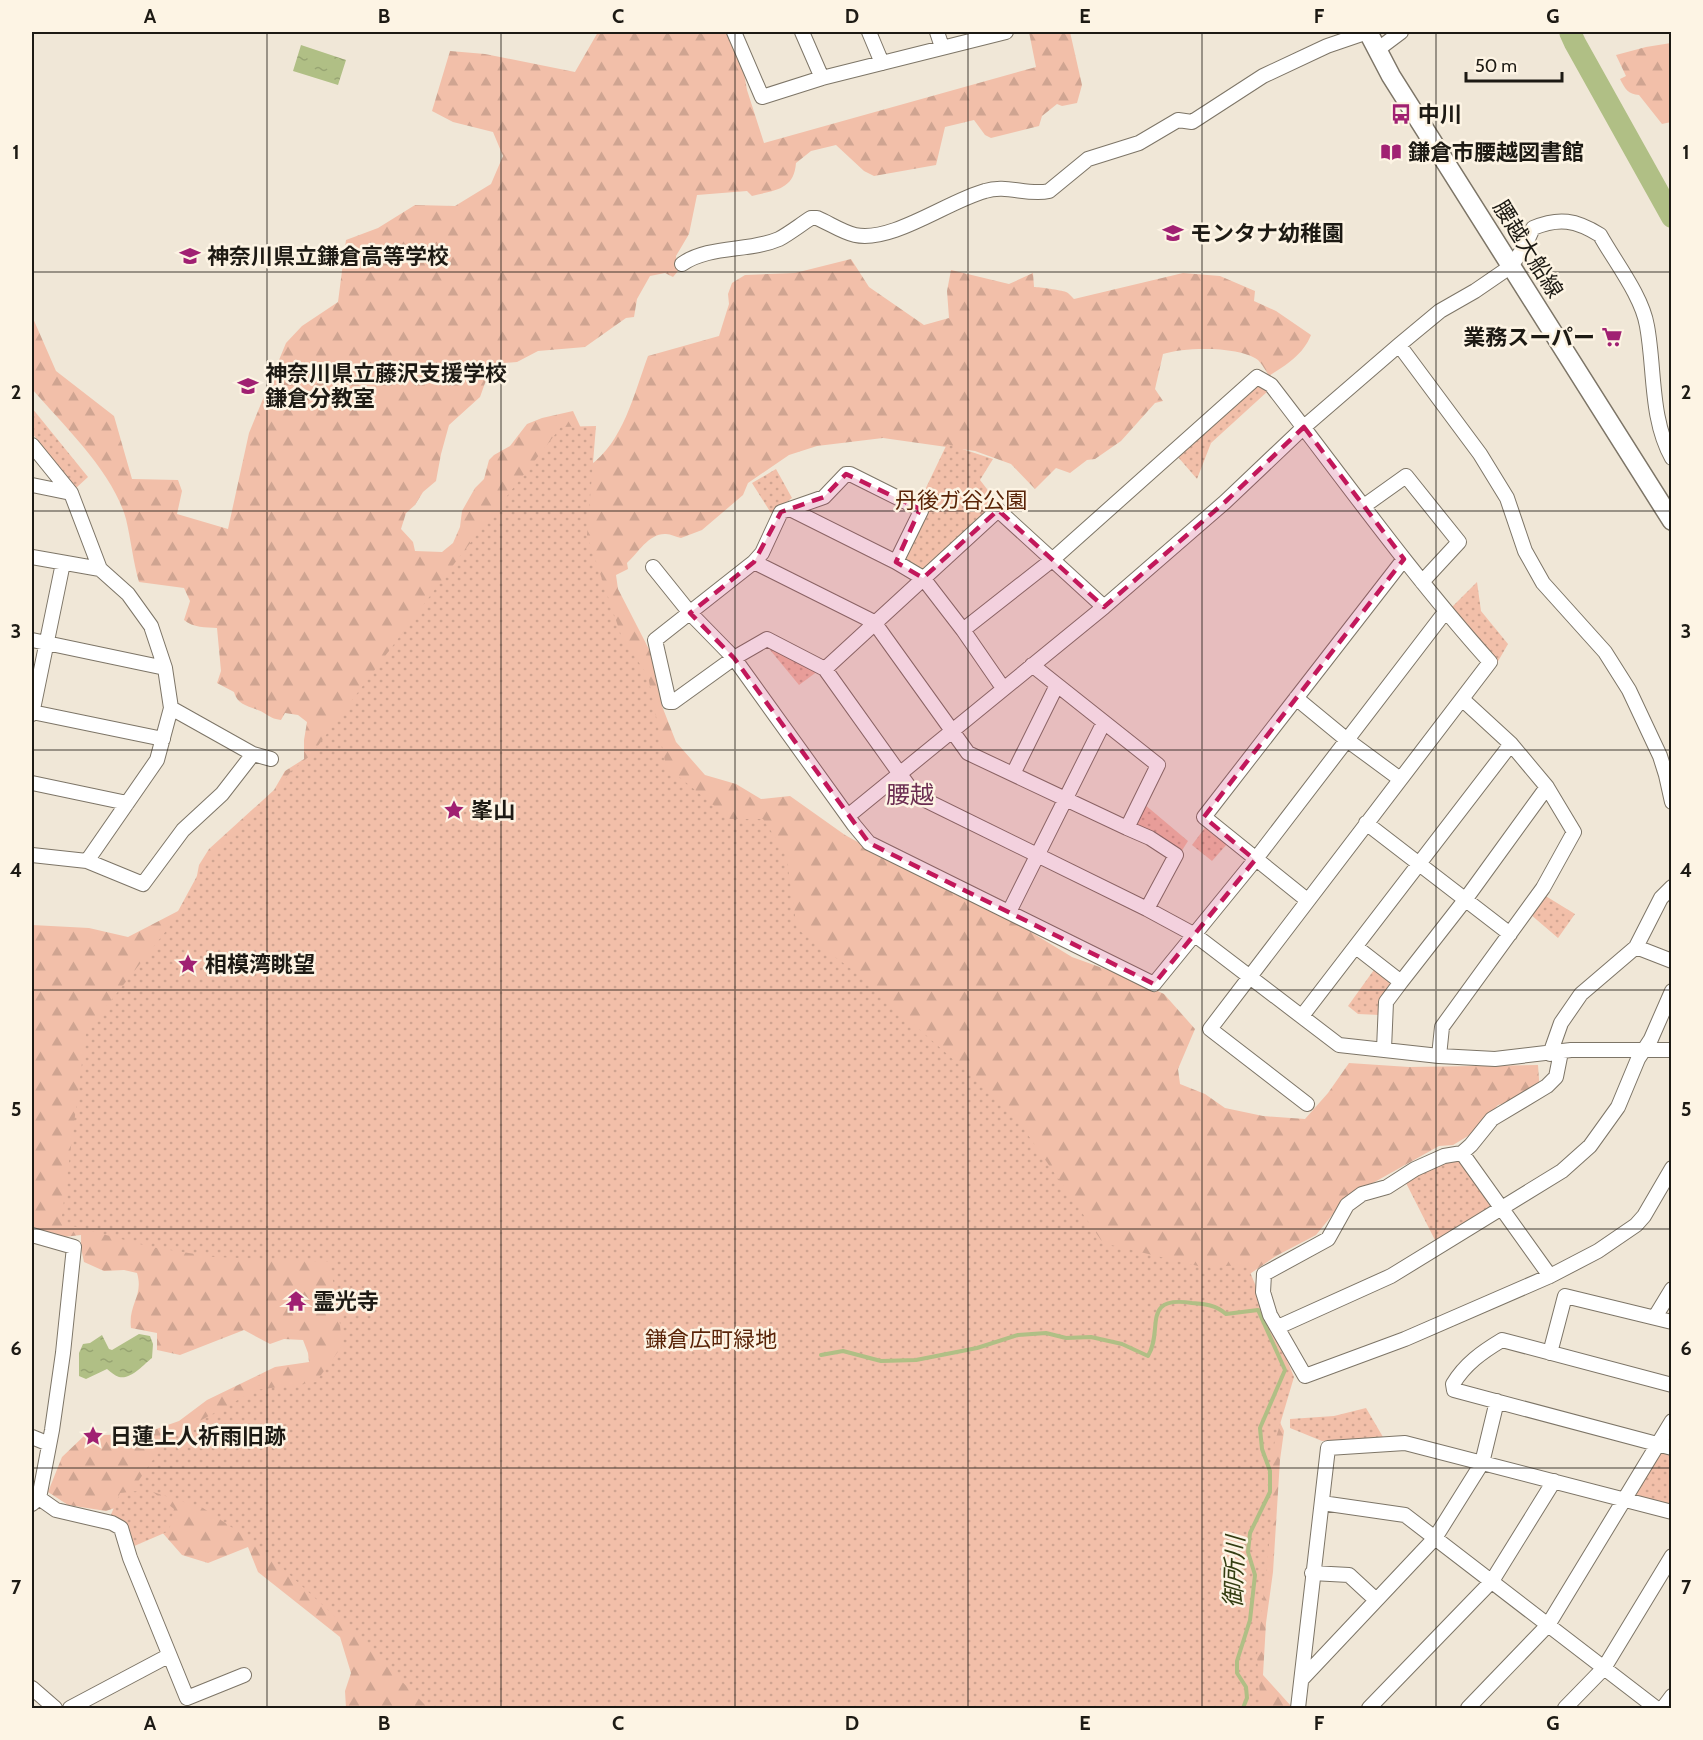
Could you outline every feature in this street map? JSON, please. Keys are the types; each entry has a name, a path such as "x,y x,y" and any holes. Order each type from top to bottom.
{"main road":[{"name":"腰越大船線","path":"1368,32 1391,76 1671,521"}],"street":[{"path":"734,32 762,97 822,78 1006,32"},
{"path":"802,32 822,78"},
{"path":"869,32 882,63"},
{"path":"937,32 942,47"},
{"path":"682,264 693,256 734,250 778,239 811,218 817,218 852,235 868,236 927,218 940,208 987,190 1041,193 1049,191 1088,159 1139,143 1178,120 1192,122 1263,76 1327,46 1368,32"},
{"path":"1377,50 1401,32"},
{"path":"848,816 1104,607 1226,502 1304,427 1399,345 1440,311 1510,267 1524,248 1533,228 1548,221 1569,221 1600,235 1639,302 1647,324 1661,436 1671,458"},
{"path":"1399,345 1480,454 1507,498 1525,551 1543,583 1605,652 1629,690 1660,756 1671,802"},
{"path":"963,630 1052,560 1257,377 1271,385 1445,612 1490,662 1307,900 1210,1031 1307,1104"},
{"path":"32,445 71,493 100,569 128,594 151,626 165,668 171,708 157,760 87,861"},
{"path":"896,562 920,509 850,474 846,474 824,497 781,512 762,553 754,562 655,640 669,702 673,702 734,658 767,639 825,669 915,795 1195,935 1339,1045 1439,1056 1495,1059 1556,1053 1671,1050"},
{"path":"1365,506 1406,476 1459,542 1422,582"},
{"path":"32,485 71,493"},
{"path":"790,509 923,578 1003,688"},
{"path":"825,669 998,510 1104,607"},
{"path":"32,557 100,569"},
{"path":"1307,900 1204,818 1404,560"},
{"path":"754,562 874,622 968,753 1150,838 1176,855 1147,909"},
{"path":"63,563 32,713 163,739"},
{"path":"653,567 690,613 734,658 869,843 1154,984 1255,860 1445,612"},
{"path":"32,640 165,668"},
{"path":"1032,665 1158,765 1127,828"},
{"path":"1012,774 1057,685"},
{"path":"1296,698 1400,779"},
{"path":"1439,1056 1442,1027 1543,888 1574,832 1547,787 1511,744 1462,699"},
{"path":"171,708 253,754 271,759"},
{"path":"1009,912 1104,722"},
{"path":"1302,1016 1511,744"},
{"path":"32,855 87,861 143,884 183,830 222,794 253,754"},
{"path":"32,783 127,803"},
{"path":"1384,1049 1386,1002 1465,900 1547,787"},
{"path":"1366,823 1510,934"},
{"path":"1671,887 1661,898 1636,946 1581,994 1561,1023 1556,1053 1556,1077 1546,1086 1491,1119 1462,1153 1444,1156 1415,1169 1387,1187 1362,1194 1347,1205 1328,1239 1263,1274 1263,1292 1270,1315 1292,1357 1305,1376 1405,1339 1550,1276 1598,1251 1636,1225 1644,1216 1671,1168"},
{"path":"1636,946 1671,962"},
{"path":"1356,947 1401,982"},
{"path":"1278,1327 1391,1276 1562,1171 1590,1146 1618,1107 1671,991"},
{"path":"1462,1153 1550,1276"},
{"path":"32,1235 74,1247 63,1353 49,1444 35,1501 56,1510 112,1523 121,1528 130,1558 168,1656 187,1698 244,1675"},
{"path":"1655,1317 1671,1289"},
{"path":"1550,1353 1566,1296 1671,1322"},
{"path":"1671,1385 1502,1340 1482,1351 1461,1371 1453,1384 1454,1390 1671,1448"},
{"path":"1302,1679 1435,1538 1482,1463 1497,1401"},
{"path":"1468,1708 1548,1624 1671,1420"},
{"path":"32,1437 49,1444"},
{"path":"1298,1708 1328,1448 1405,1443 1671,1512"},
{"path":"1373,1707 1492,1581 1554,1481"},
{"path":"1322,1503 1405,1515 1656,1708"},
{"path":"1565,1708 1604,1668 1671,1556"},
{"path":"1312,1573 1349,1575 1375,1599"},
{"path":"70,1708 168,1656"},
{"path":"32,1688 55,1708"},
{"path":"1664,1708 1671,1696"}],"highlighted area":[{"path":"1304,427 1404,559 1204,817 1255,860 1154,984 869,843 734,658 690,613 754,562 781,512 824,497 846,474 920,509 896,562 923,578 998,510 1104,607 1225,502"}],"green space":[{"name":"鎌倉広町緑地","path":"598,32 726,32 744,73 764,143 1036,67 1029,32 1070,32 1082,85 1077,103 1062,106 1057,104 1042,116 1039,126 991,138 985,135 974,120 945,127 936,165 874,176 864,171 836,145 811,151 796,163 792,179 776,190 752,196 747,191 697,195 689,234 676,256 678,271 673,277 665,273 650,276 637,299 634,317 626,318 585,347 538,351 517,362 503,363 489,372 480,397 449,425 436,481 423,492 415,505 406,513 401,529 413,542 415,551 442,552 453,543 460,527 462,511 475,488 484,479 489,460 510,446 527,424 573,411 587,441 589,466 601,456 611,444 626,417 648,356 719,336 729,304 728,294 732,283 745,275 795,273 851,259 869,287 924,325 949,318 947,291 951,270 1009,284 1033,273 1034,287 1063,291 1074,299 1183,273 1220,276 1255,291 1254,301 1276,311 1311,335 1299,354 1269,376 1258,360 1238,352 1198,349 1163,354 1155,389 1163,401 1155,403 1121,441 1095,459 1087,460 1070,473 1056,468 1035,489 1011,464 975,451 883,438 817,446 789,455 748,483 743,495 702,530 681,538 670,534 654,537 644,544 627,563 628,569 616,575 618,589 655,661 662,706 676,742 705,775 736,784 761,799 790,796 845,835 1001,914 1072,957 1130,978 1164,994 1195,1029 1178,1069 1180,1084 1205,1094 1225,1108 1263,1116 1305,1119 1328,1093 1349,1063 1409,1067 1538,1065 1540,1093 1498,1105 1473,1133 1453,1145 1439,1146 1346,1198 1316,1235 1276,1256 1238,1282 1151,1708 346,1708 345,1691 351,1673 340,1637 258,1572 248,1547 208,1563 182,1555 153,1522 141,1499 106,1511 68,1505 48,1492 62,1457 84,1436 145,1433 179,1421 207,1400 275,1367 309,1362 303,1340 284,1339 270,1344 244,1330 180,1355 157,1350 157,1333 131,1328 132,1313 139,1288 137,1273 124,1270 104,1271 84,1262 81,1235 64,1237 32,1227 32,925 89,928 128,937 180,910 196,881 199,865 209,849 274,790 285,771 304,759 307,722 298,715 285,713 281,720 272,718 242,703 234,692 217,683 221,671 217,628 195,626 184,620 190,601 184,588 139,582 120,501 86,450 32,389 32,316 56,371 114,416 132,479 178,480 182,491 177,514 228,529 249,433 286,343 302,326 338,302 346,240 378,228 415,205 455,206 491,184 503,156 493,132 453,122 432,111 450,51 485,54 575,72"},
{"path":"1671,43 1671,122 1662,124 1639,95 1629,92 1624,86 1620,79 1626,76 1616,55"},
{"path":"1261,383 1268,391 1211,443 1197,479 1178,457"},
{"path":"32,408 88,477 76,488 32,433"},
{"name":"鎌倉広町緑地","path":"596,426 587,535 622,638 648,676 666,766 730,819 763,819 786,854 797,929 854,971 1012,1112 1103,1243 1202,1267 1247,1265 1294,1377 1273,1448 1272,1517 1257,1656 1261,1708 428,1708 364,1643 255,1543 203,1508 153,1492 174,1509 169,1531 132,1547 123,1521 110,1517 120,1493 146,1490 135,1486 167,1439 256,1390 316,1382 342,1346 338,1304 329,1262 214,1257 151,1247 61,1223 86,1032 170,926 203,865 243,821 275,792 292,770 311,755 457,560 561,427"},
{"name":"丹後ガ谷公園","path":"947,444 993,459 980,480 997,502 926,569 918,569 904,562 903,557 933,499 923,494"},
{"path":"776,469 792,498 771,513 752,483"},
{"path":"1477,582 1481,611 1508,644 1497,663 1451,608"},
{"path":"766,645 818,671 799,685"},
{"path":"1144,804 1188,841 1181,852 1136,828 1135,823"},
{"path":"1207,825 1228,843 1212,861 1192,845"},
{"path":"1544,895 1575,914 1558,938 1530,914"},
{"path":"1376,967 1392,979 1393,986 1380,1015 1358,1014 1348,1006"},
{"path":"1454,1158 1461,1159 1492,1202 1491,1208 1436,1242 1406,1183 1425,1169"},
{"path":"1366,1408 1383,1437 1322,1441 1290,1428 1290,1419 1334,1416"},
{"path":"1279,1420 1284,1431 1263,1675 1291,1708 1247,1708 1266,1467"},
{"path":"1658,1454 1671,1455 1671,1506 1638,1497 1635,1492"}],"water":[{"path":"301,45 346,60 338,85 293,71"},
{"path":"139,1334 150,1336 153,1344 152,1358 137,1371 124,1377 116,1376 107,1369 86,1379 79,1376 79,1353 83,1344 90,1343 102,1335 109,1349 112,1350"}],"waterway":[{"path":"1570,32 1672,217"},
{"name":"御所川","path":"821,1355 843,1351 881,1361 916,1360 977,1348 1018,1335 1046,1333 1066,1338 1091,1337 1122,1344 1148,1356 1159,1309 1165,1304 1176,1302 1206,1305 1226,1314 1258,1310 1285,1370 1260,1428 1262,1449 1270,1471 1270,1492 1250,1533 1248,1552 1255,1575 1250,1620 1237,1661 1237,1673 1246,1687 1247,1698 1243,1708"}],"place":[{"name":"中川","path":"1401,114"},
{"name":"鎌倉市腰越図書館","path":"1391,152"},
{"name":"モンタナ幼稚園","path":"1173,233"},
{"name":"神奈川県立鎌倉高等学校","path":"190,256"},
{"name":"業務スーパー","path":"1612,337"},
{"name":"神奈川県立藤沢支援学校 鎌倉分教室","path":"248,386"},
{"name":"峯山","path":"454,810"},
{"name":"相模湾眺望","path":"188,964"},
{"name":"霊光寺","path":"296,1301"},
{"name":"日蓮上人祈雨旧跡","path":"93,1436"}],"district":[{"name":"腰越","path":"910,794"}]}
